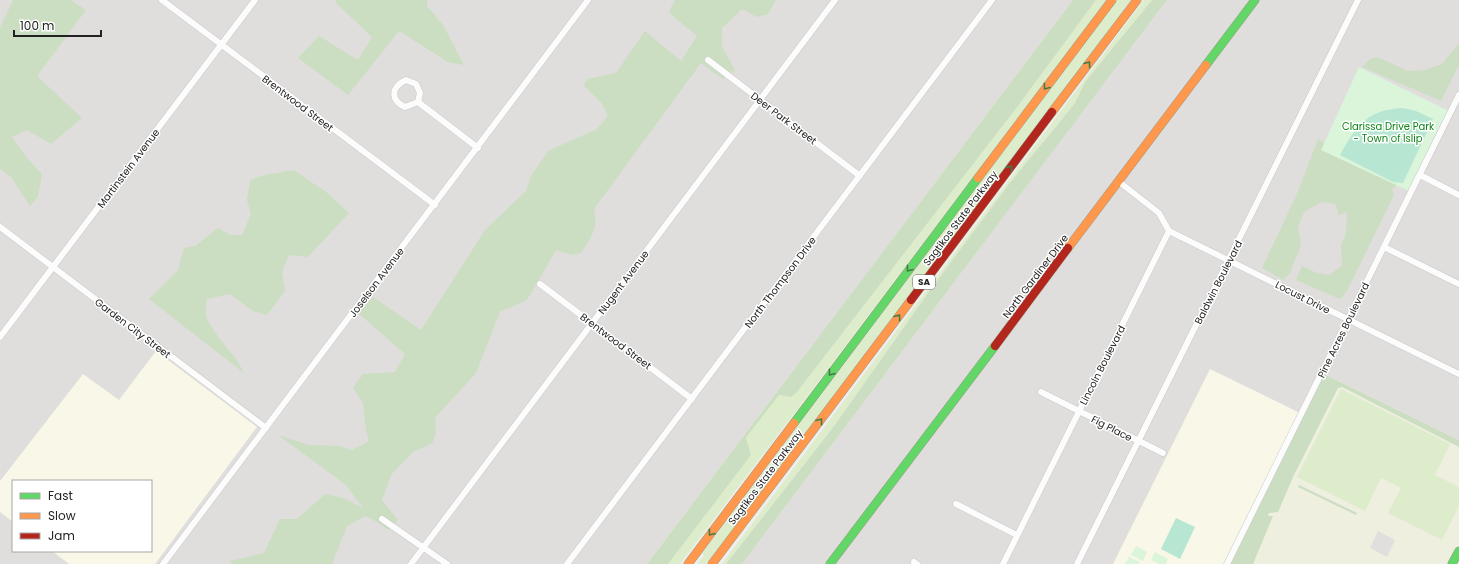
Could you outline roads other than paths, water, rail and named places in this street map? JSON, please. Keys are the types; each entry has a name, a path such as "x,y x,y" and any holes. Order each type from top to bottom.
{"main road":[{"name":"Sagtikos State Parkway","path":"688,564 1112,0"},
{"name":"Sagtikos State Parkway","path":"712,564 1137,0"},
{"name":"North Gardiner Drive","path":"830,564 1255,0"},
{"path":"1452,564 1459,551"}],"street":[{"name":"Brentwood Street","path":"162,0 434,205"},
{"name":"Martinstein Avenue","path":"0,337 255,0"},
{"name":"Joselson Avenue","path":"163,564 478,148 588,0"},
{"name":"Nugent Avenue","path":"411,564 835,0"},
{"name":"North Thompson Drive","path":"567,564 992,0"},
{"name":"Baldwin Boulevard","path":"1077,564 1358,0"},
{"name":"Deer Park Street","path":"708,60 860,176"},
{"path":"406,80 416,84 420,93 418,102 405,107 400,104 395,97 394,90 397,85 406,80"},
{"name":"Pine Acres Boulevard","path":"1228,564 1384,247 1457,104 1459,95"},
{"path":"418,102 478,148"},
{"path":"1420,175 1459,195"},
{"path":"1118,181 1159,213 1169,231"},
{"name":"Garden City Street","path":"0,228 266,428"},
{"name":"Locust Drive","path":"1169,231 1459,374"},
{"name":"Lincoln Boulevard","path":"1003,564 1169,231"},
{"path":"1384,247 1459,284"},
{"name":"Brentwood Street","path":"540,284 692,399"},
{"name":"Fig Place","path":"1041,392 1163,453"},
{"path":"956,504 1017,535"},
{"path":"382,519 447,564"}],"park label":[{"name":"Clarissa Drive Park - Town of Islip","path":"1388,132"}]}
